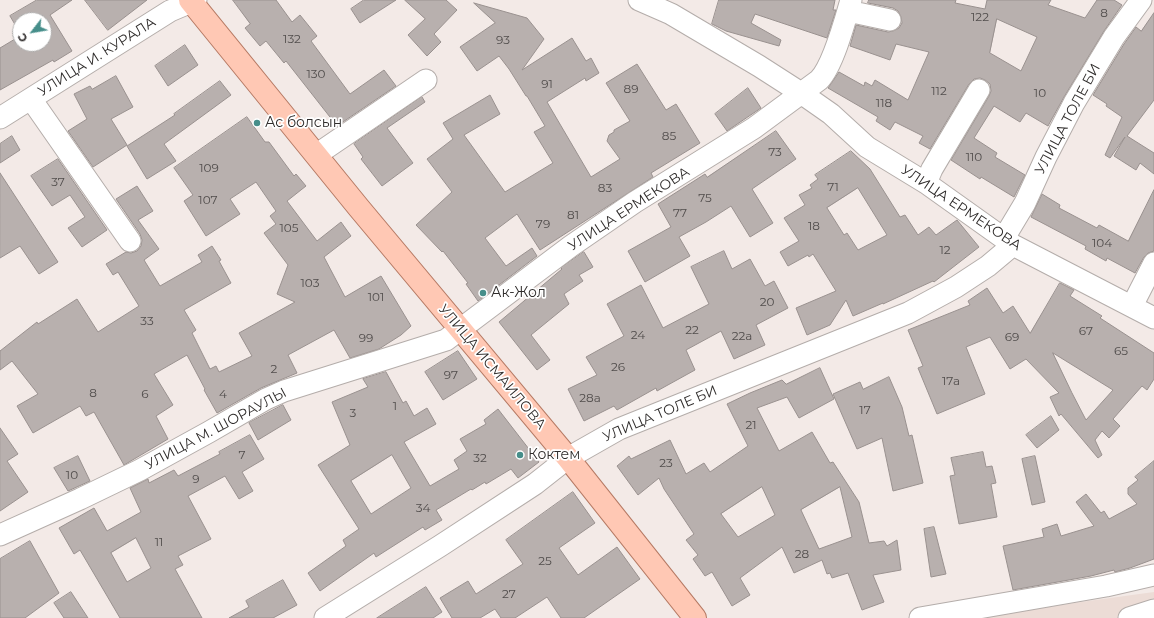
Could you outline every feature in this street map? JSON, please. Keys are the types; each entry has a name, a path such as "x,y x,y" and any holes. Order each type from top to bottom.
{"main road":[{"name":"УЛИЦА ИСМАИЛОВА","path":"192,1 316,155 568,458 695,618"}],"street":[{"name":"УЛИЦА ЕРМЕКОВА","path":"639,0 671,14 759,66 801,93 831,114 867,147 926,183 1009,241 1154,318"},
{"name":"УЛИЦА И. КУРАЛА","path":"0,118 170,11 192,1"},
{"name":"УЛИЦА ТОЛЕ БИ","path":"325,618 535,484 568,458 619,429 908,313 956,287 988,266 1009,241 1046,156 1074,103 1138,1"},
{"path":"801,93 823,75 830,63 849,6 890,20"},
{"path":"316,155 426,80"},
{"path":"926,183 932,169 979,90"},
{"name":"УЛИЦА ЕРМЕКОВА","path":"460,330 571,246 635,202 754,128 801,93"},
{"path":"31,99 130,241"},
{"path":"1132,306 1154,263"},
{"name":"УЛИЦА М. ШОРАУЛЫ","path":"0,535 140,470 266,399 284,391 433,346 446,340 460,330"},
{"path":"920,618 1106,586 1154,576"},
{"path":"1129,618 1154,610"}],"shaded area":[{"path":"1154,592 1154,618 975,618 1088,601"}],"building":[{"path":"37,0 72,0 52,14 52,12 17,12"},
{"path":"85,0 147,0 108,30"},
{"path":"233,0 276,0 292,22 300,15 317,36 311,41 350,94 384,70 396,86 337,126 286,61 284,63 266,41 260,46 245,28 250,24"},
{"path":"364,0 396,0 360,23 351,9"},
{"path":"405,0 446,0 457,10 434,34 441,42 427,56 408,35 425,19"},
{"path":"719,0 835,0 833,10 836,10 827,38 755,14 751,23 781,40 779,46 726,31 712,24"},
{"path":"869,0 956,0 955,3 985,9 987,0 1051,0 1048,5 1085,18 1097,0 1114,0 1122,5 1104,31 1048,126 1026,113 1020,122 994,106 974,138 997,153 995,157 1025,175 1014,197 981,177 980,179 951,160 989,96 991,91 990,84 985,80 980,78 974,79 969,84 930,149 919,143 923,136 895,122 890,130 876,121 878,117 828,88 839,72 864,86 865,82 872,86 875,80 908,100 929,52 896,44 890,60 850,46 856,25 888,32 899,28 902,23 898,11 893,8 868,3","holes":["997,19 1037,37 1021,71 990,53"]},
{"path":"474,3 527,18 544,39 522,70 572,38 586,61 591,58 599,73 586,81 585,78 547,102 591,177 620,159 607,141 609,135 614,132 614,130 630,121 606,83 637,64 666,110 676,104 700,143 651,173 653,177 540,250 517,214 485,238 506,266 532,248 537,256 478,301 466,284 468,283 443,251 442,252 416,225 452,192 427,159 453,139 443,123 490,95 500,114 464,135 505,192 553,163 534,132 545,126 527,96 499,56 477,71 460,47 495,23"},
{"path":"1154,13 1154,100 1127,136 1154,153 1154,174 1140,163 1136,170 1114,156 1125,137 1110,158 1105,155 1122,117 1106,106 1107,104 1093,95 1136,27 1141,31"},
{"path":"52,18 72,51 0,90 0,48 12,41 12,52 52,52"},
{"path":"185,45 198,65 168,86 155,66"},
{"path":"116,76 133,107 111,119 127,145 93,167 68,131 87,119 74,94 90,86 92,89"},
{"path":"220,81 231,95 164,144 176,161 147,179 127,146 175,115 174,114"},
{"path":"748,88 761,108 727,131 715,114"},
{"path":"422,97 425,102 387,128 413,163 382,186 361,159 363,157 354,144"},
{"path":"247,117 265,142 269,142 294,176 296,174 306,186 287,201 317,241 341,222 351,236 324,257 345,297 381,276 411,326 401,335 379,349 350,358 334,330 288,355 297,373 261,388 217,413 187,355 154,374 173,405 156,416 168,439 124,465 94,412 86,416 80,406 33,433 17,406 38,394 12,361 0,370 0,351 37,322 38,324 77,299 98,332 139,306 118,272 113,275 106,264 126,252 131,253 137,251 141,246 142,240 140,234 116,199 137,186 153,211 138,220 159,249 144,260 160,286 202,262 198,255 212,246 221,260 219,261 231,283 184,310 196,330 192,333 210,369 216,366 219,372 252,356 239,333 295,302 277,294 288,265 264,233 276,224 270,216 276,211 256,182 230,199 240,214 206,236 184,201 193,195 174,168"},
{"path":"776,131 796,159 752,189 773,223 750,237 731,206 679,237 690,256 645,282 628,251 671,227 658,204 705,174 707,177"},
{"path":"12,136 20,150 0,163 0,144"},
{"path":"851,151 870,169 900,217 905,215 918,235 929,227 936,235 957,220 979,247 934,282 933,281 853,316 846,300 830,325 807,335 796,308 836,291 813,254 809,257 808,255 788,266 780,252 799,241 784,218 805,205 799,195 812,188 810,185 818,179 815,175","holes":["858,188 887,235 858,250 847,233 844,235 827,208"]},
{"path":"58,159 107,230 82,247 68,228 85,217 70,195 52,206 31,176"},
{"path":"0,173 58,262 39,274 20,246 0,258"},
{"path":"1154,190 1154,251 1148,253 1144,257 1135,273 1107,258 1106,261 1085,249 1086,246 1031,217 1042,194 1060,205 1059,208 1097,228 1099,225 1128,241"},
{"path":"724,251 732,269 750,259 765,286 774,281 788,308 756,325 765,345 734,359 721,331 686,350 695,370 657,391 656,388 617,410 614,406 584,421 568,389 597,375 586,357 624,336 607,304 641,285 663,328 709,304 691,267"},
{"path":"584,252 593,267 579,275 583,281 564,294 569,304 531,335 550,360 537,370 499,322 562,269 561,268"},
{"path":"1060,283 1074,290 1070,296 1102,316 1100,318 1154,353 1154,379 1147,390 1142,386 1113,419 1120,426 1109,438 1102,431 1095,440 1102,455 1098,458 1061,414 1059,416 1050,397 1059,393 1026,359 1010,369 990,337 966,347 985,394 937,414 918,368 923,366 908,330 970,305 968,301 987,288 1003,313 1013,306 1030,333","holes":["1053,353 1113,390 1086,420"]},
{"path":"458,351 477,379 443,400 425,372"},
{"path":"820,368 834,399 799,418 787,397 757,408 779,451 812,432 830,463 833,462 859,502 869,543 884,541 887,546 897,540 901,570 873,575 884,602 862,610 848,573 832,578 830,573 827,574 822,560 794,573 782,547 740,578 750,595 732,606 712,572 705,576 693,559 698,555 686,540 694,534 664,489 659,478 638,495 617,466 629,456 631,459 670,440 686,474 704,463 710,472 748,446 727,404 782,380 786,384","holes":["762,487 775,515 738,537 721,514","840,487 852,537 819,549 801,510"]},
{"path":"386,372 403,403 406,401 414,416 427,408 436,424 404,442 430,486 459,469 454,460 467,451 460,439 486,424 484,420 498,409 539,462 518,478 511,469 486,484 485,482 472,490 471,489 436,510 442,520 425,530 423,527 376,557 374,553 320,591 308,573 346,546 343,540 359,529 318,465 350,445 332,402 368,387 363,379","holes":["392,455 411,488 371,514 351,481"]},
{"path":"889,377 902,407 909,436 912,435 923,483 893,491 882,438 857,449 833,394 860,382 863,389"},
{"path":"283,405 291,420 258,440 249,423"},
{"path":"1051,416 1059,430 1037,448 1026,435"},
{"path":"0,428 18,454 7,461 28,492 0,511"},
{"path":"250,435 264,459 242,472 253,491 239,499 225,476 188,496 211,539 178,556 183,565 175,569 202,618 120,618 80,550 74,554 59,528 94,508 107,531 141,512 130,488 148,479 149,483 174,470 178,476 220,454 219,452","holes":["136,538 151,568 127,582 111,553"]},
{"path":"983,452 986,467 992,466 996,483 991,484 997,517 959,524 950,476 955,475 951,458"},
{"path":"78,456 90,481 68,491 54,468"},
{"path":"1035,456 1045,502 1032,505 1022,459"},
{"path":"1154,461 1154,559 1115,572 1114,570 1091,576 1013,590 1003,546 1044,537 1042,529 1057,524 1061,536 1094,526 1076,502 1086,494 1101,513 1104,511 1109,519 1137,504 1128,494 1128,488 1138,480 1135,477"},
{"path":"573,492 595,523 559,548 578,575 617,547 640,579 584,618 561,618 547,597 515,618 501,618 495,609 480,618 452,618 440,598 468,581 476,594 523,564 506,540"},
{"path":"934,527 946,574 931,577 924,529"},
{"path":"30,541 59,593 25,618 0,618 0,559"},
{"path":"283,580 297,605 273,618 229,618 249,607 246,601"},
{"path":"426,587 442,612 433,618 377,618"},
{"path":"71,592 88,618 64,618 54,603"}],"place":[{"name":"Ас болсын","path":"257,123"},
{"name":"Ак-Жол","path":"483,293"},
{"name":"Коктем","path":"520,455"}]}
